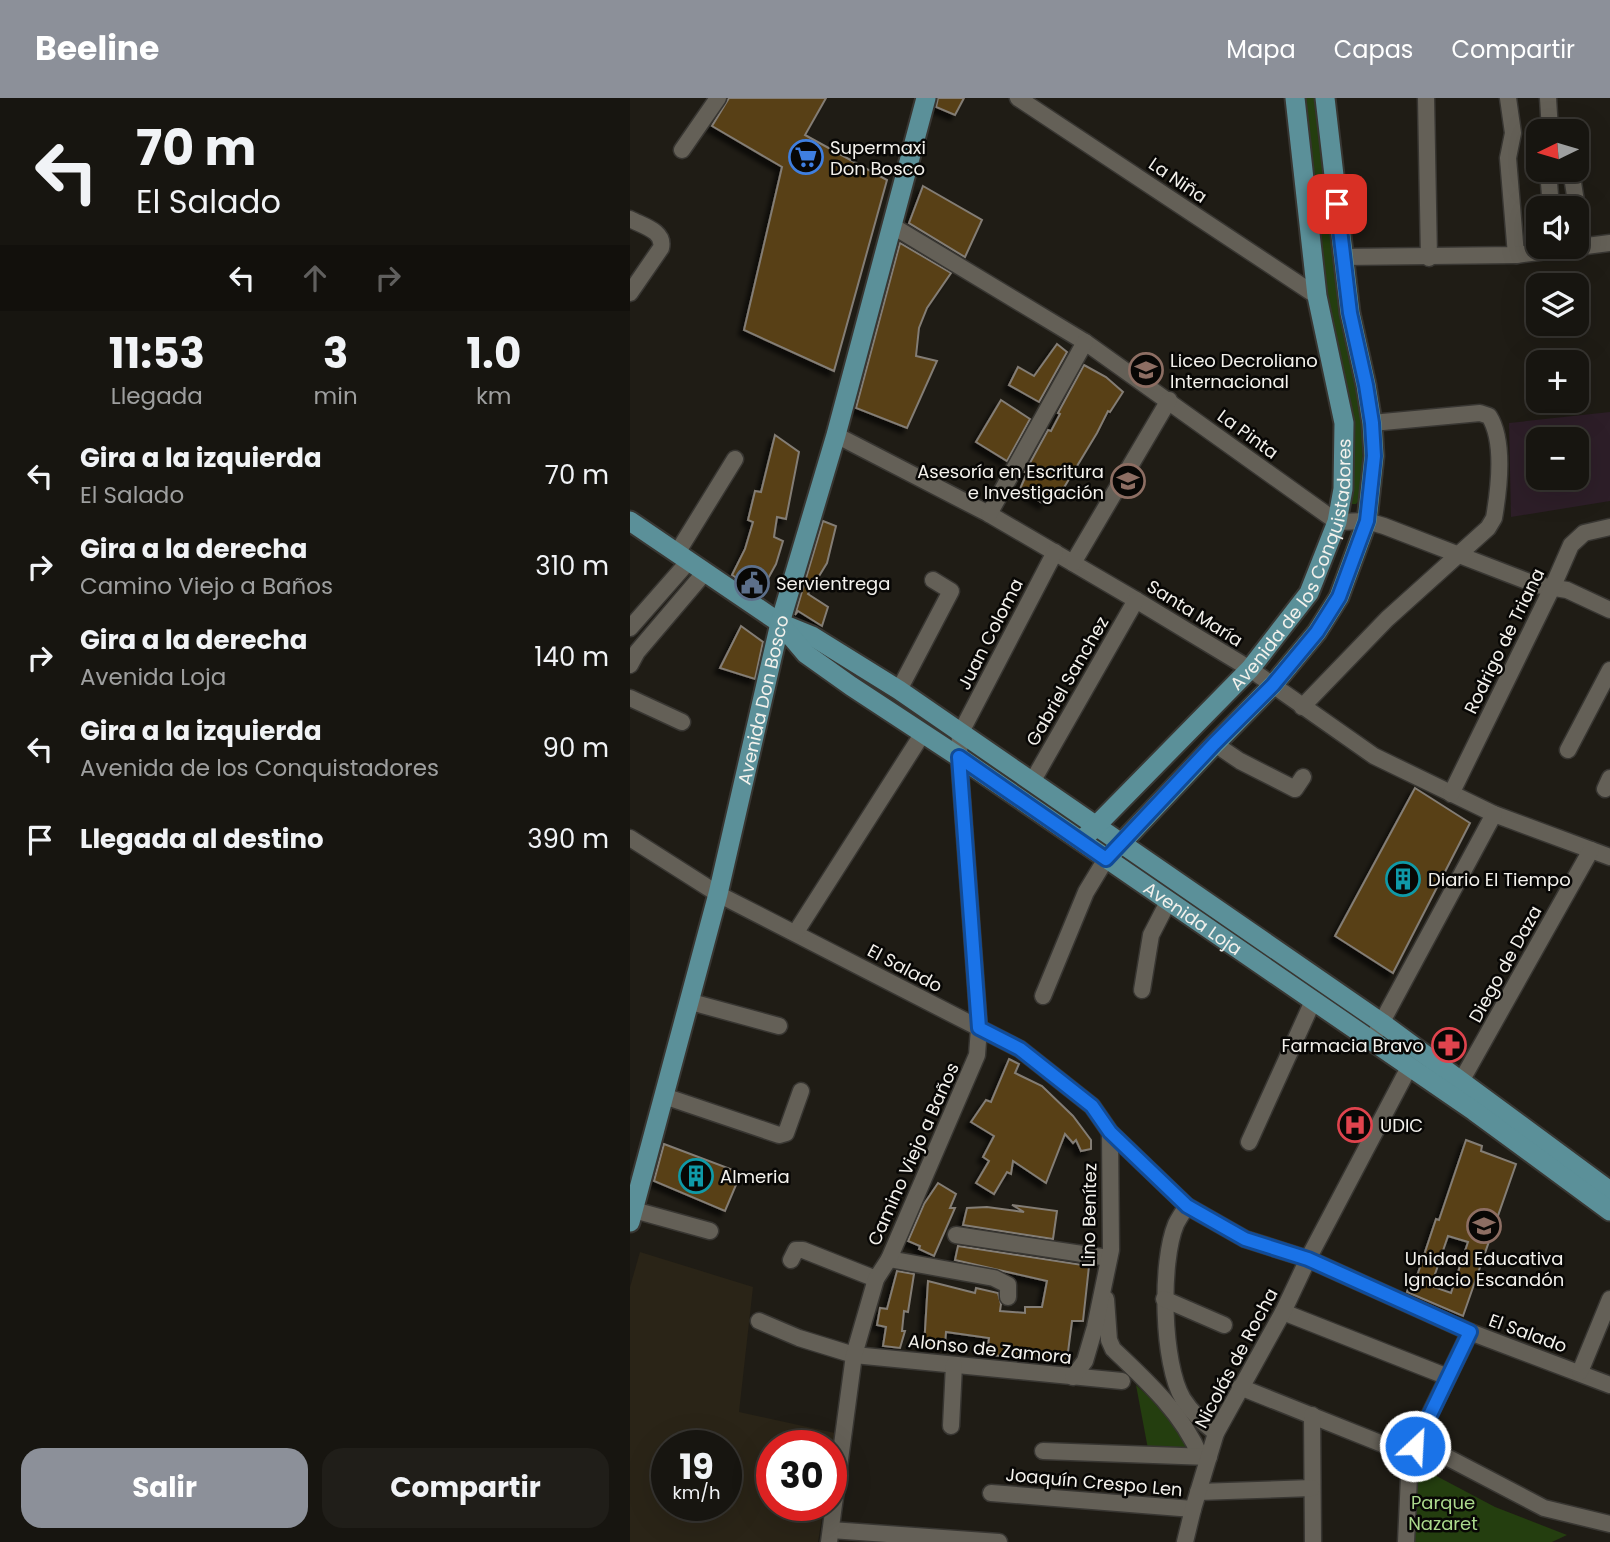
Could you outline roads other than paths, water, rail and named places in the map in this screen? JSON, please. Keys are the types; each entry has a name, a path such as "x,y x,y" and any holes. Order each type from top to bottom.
{"main road":[{"name":"Avenida Don Bosco","path":"631,1214 691,1002 780,623 836,435 926,98"},
{"name":"Avenida de los Conquistadores","path":"1080,841 1250,669 1309,593 1337,522 1343,489 1344,424 1317,296 1295,98"},
{"name":"Avenida de los Conquistadores","path":"1106,859 1273,685 1317,632 1339,597 1367,521 1374,456 1372,423 1350,313 1325,98"},
{"name":"Avenida Loja","path":"630,521 780,623 812,636 899,690 1382,1023 1413,1060"},
{"name":"Avenida Loja","path":"780,623 806,654 1372,1042 1413,1060 1610,1191"},
{"name":"Avenida Loja","path":"1456,1089 1610,1211"}],"street":[{"path":"682,150 718,98"},
{"name":"La Niña","path":"1017,98 1317,296"},
{"path":"1426,98 1429,258"},
{"path":"1508,98 1513,133 1508,158 1516,254"},
{"path":"1548,98 1551,119"},
{"path":"630,219 660,234 663,241 630,293"},
{"name":"La Pinta","path":"891,225 1085,342 1337,522"},
{"path":"1589,246 1610,243"},
{"path":"1343,257 1429,258 1526,253"},
{"path":"989,514 1085,342"},
{"path":"1073,563 1169,400"},
{"path":"1302,707 1387,619 1488,528 1494,519 1499,442 1496,428 1489,416 1480,413 1372,423"},
{"name":"Santa María","path":"836,435 989,514 1136,600 1250,669 1374,756 1494,814 1610,857"},
{"path":"632,654 691,562 735,458"},
{"path":"1337,522 1367,521 1537,585 1567,590 1610,610"},
{"name":"Rodrigo de Triana","path":"1451,794 1553,586 1570,545 1584,533 1610,527"},
{"name":"Juan Coloma","path":"960,734 1055,552"},
{"path":"630,628 691,562"},
{"path":"899,690 958,595 933,580"},
{"name":"Gabriel Sanchez","path":"1032,782 1136,600"},
{"path":"1568,750 1610,670"},
{"path":"630,698 682,722"},
{"path":"796,932 923,733"},
{"name":"Camino Viejo a Baños","path":"830,1536 854,1355 876,1279 889,1258 977,1055 979,1028 959,757 960,734"},
{"path":"1214,744 1240,761 1295,789 1303,777"},
{"path":"1372,1042 1494,814"},
{"name":"El Salado","path":"630,838 718,894 1020,1049 1092,1106 1110,1132 1187,1206 1245,1239 1308,1259 1470,1332 1610,1385"},
{"name":"Diego de Daza","path":"1456,1089 1591,850"},
{"path":"1042,996 1086,892 1106,859"},
{"path":"1142,990 1151,935 1168,902"},
{"path":"1249,1142 1313,1001"},
{"path":"691,1002 779,1026"},
{"name":"Nicolás de Rocha","path":"1185,1542 1204,1456 1283,1312 1413,1060"},
{"path":"664,1096 779,1136 786,1133 801,1091"},
{"name":"Lino Benítez","path":"1073,1377 1085,1361 1109,1258 1110,1132"},
{"path":"1187,1206 1175,1226 1164,1299 1171,1370 1178,1388 1195,1416 1216,1433"},
{"path":"631,1214 710,1231"},
{"path":"956,1235 1109,1258"},
{"path":"791,1260 796,1250 803,1250 876,1279"},
{"path":"889,1258 994,1278 1008,1285 1008,1297"},
{"path":"1105,1284 1109,1340 1113,1349 1181,1420 1204,1456"},
{"path":"1164,1299 1224,1325"},
{"path":"1580,1372 1610,1299"},
{"path":"1283,1312 1448,1377"},
{"name":"Alonso de Zamora","path":"759,1321 799,1338 854,1355 1122,1381"},
{"path":"1406,1542 1413,1448 1470,1332"},
{"path":"951,1426 954,1365"},
{"path":"1240,1387 1312,1415 1413,1448 1544,1507 1610,1524"},
{"path":"1312,1415 1313,1542"},
{"path":"1043,1451 1204,1456"},
{"path":"1198,1492 1312,1488"},
{"name":"Joaquín Crespo Len","path":"991,1493 1193,1509"},
{"path":"830,1536 999,1542"}],"place":[{"name":"Supermaxi Don Bosco","path":"806,157"},
{"name":"Liceo Decroliano Internacional","path":"1146,370"},
{"name":"Asesoría en Escritura e Investigación","path":"1128,481"},
{"name":"Servientrega","path":"752,583"},
{"name":"Diario El Tiempo","path":"1403,879"},
{"name":"Farmacia Bravo","path":"1449,1045"},
{"name":"UDIC","path":"1355,1125"},
{"name":"Almeria","path":"696,1176"},
{"name":"Unidad Educativa Ignacio Escandón","path":"1484,1226"}],"park label":[{"name":"Parque Nazaret","path":"1443,1512"}]}
